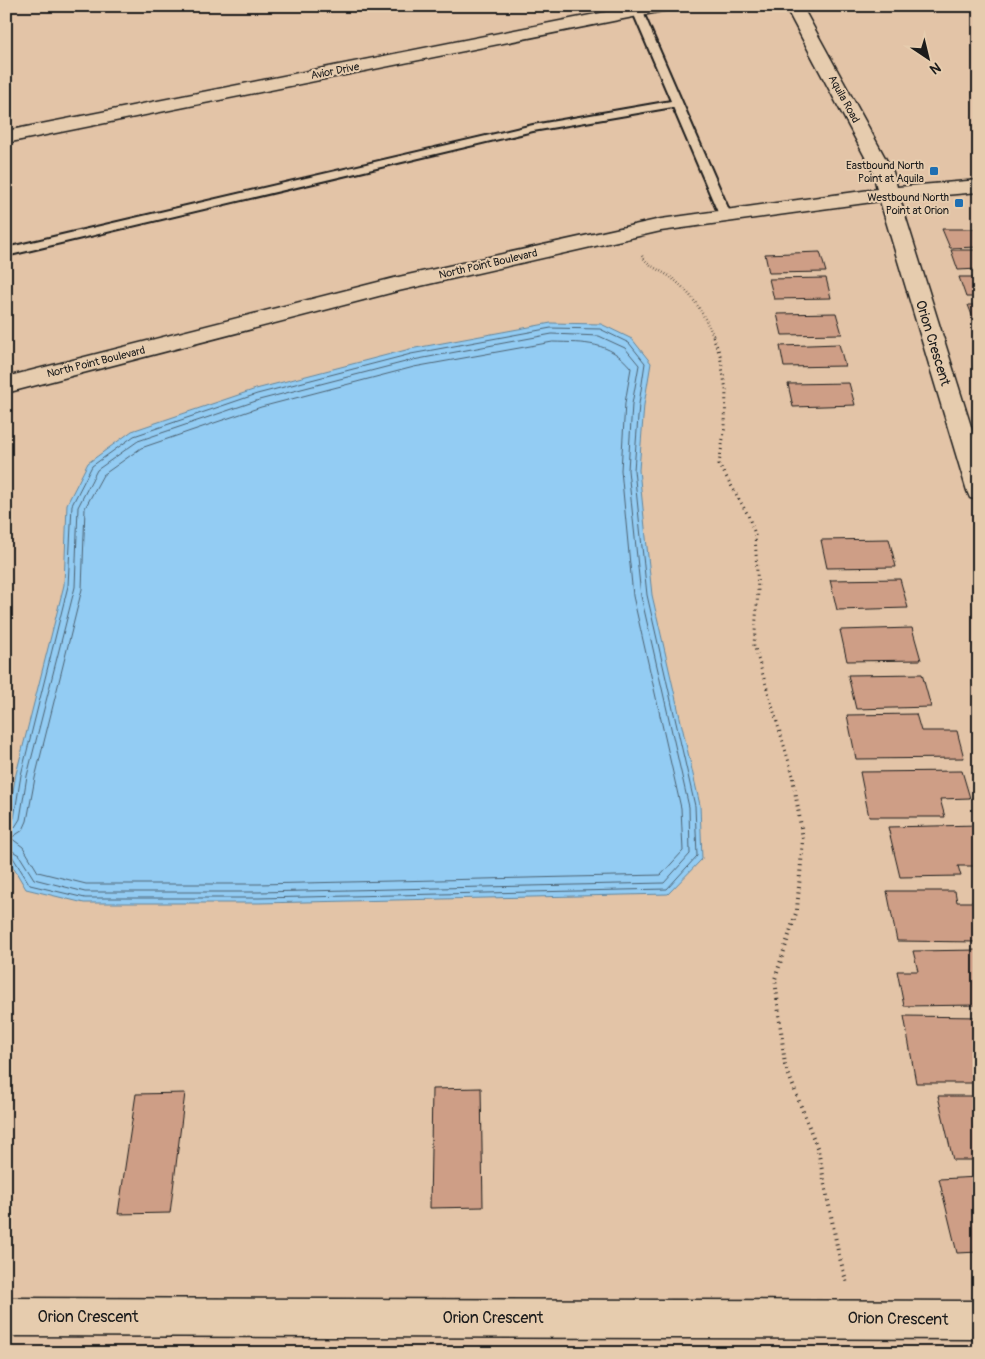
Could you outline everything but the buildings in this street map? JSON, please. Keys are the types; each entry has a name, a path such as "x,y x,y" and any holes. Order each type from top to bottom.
{"street":[{"name":"Avior Drive","path":"6,137 663,6"},
{"name":"Aquila Road","path":"793,6 884,172 888,194"},
{"name":"North Point Boulevard","path":"6,385 394,285 660,225 888,194 979,186"},
{"name":"Orion Crescent","path":"888,194 979,491"},
{"name":"Orion Crescent","path":"6,1317 856,1318 979,1320"}],"lane":[{"path":"636,10 726,217"},
{"path":"6,252 533,128 678,103"}],"path":[{"path":"642,256 645,263 672,278 693,297 723,359 727,390 725,437 719,464 748,515 756,534 758,592 754,646 792,769 803,839 797,910 775,979 785,1065 818,1150 838,1251 856,1318"}],"water":[{"path":"551,323 601,324 632,339 651,363 644,405 639,470 652,595 700,805 702,859 668,894 259,903 84,903 26,889 6,855 6,831 16,774 64,585 67,504 88,463 132,431 256,389 410,349"}],"place":[{"name":"Eastbound North Point at Aquila","path":"934,171"},
{"name":"Westbound North Point at Orion","path":"959,203"}]}
